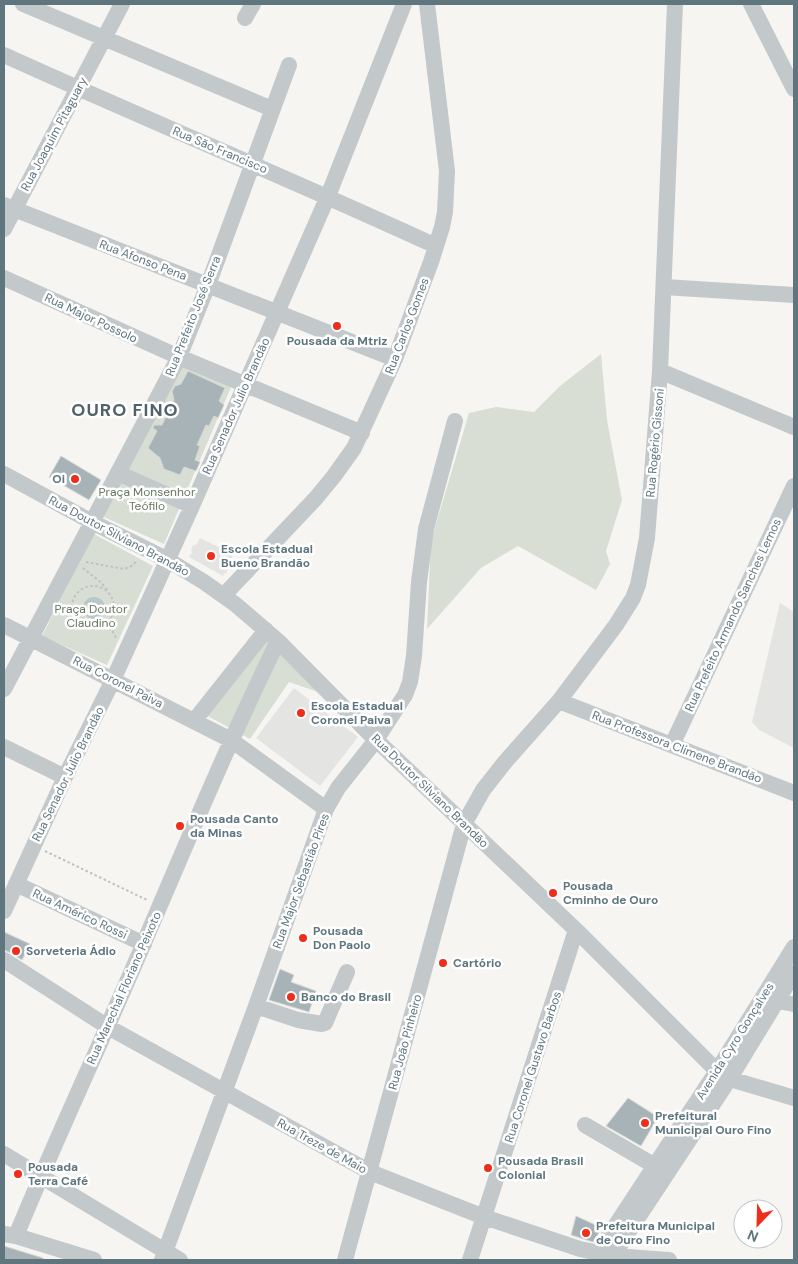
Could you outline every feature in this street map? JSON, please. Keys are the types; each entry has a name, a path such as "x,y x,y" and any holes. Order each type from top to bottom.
{"street":[{"path":"24,4 272,109"},
{"name":"Rua Joaquim Pitaguary","path":"4,229 9,207 78,89 122,4"},
{"path":"245,18 253,4"},
{"name":"Rua Senador Julio Brandão","path":"4,911 65,777 113,680 192,506 328,196 404,4"},
{"name":"Rua Carlos Gomes","path":"224,595 328,484 345,462 362,433 394,359 436,246 445,212 447,171 427,4"},
{"name":"Rua Rogério Gissoni","path":"464,824 483,790 559,701 616,625 633,598 638,585 647,538 660,371 675,4"},
{"path":"751,4 794,89"},
{"name":"Rua São Francisco","path":"4,55 78,89 328,196 436,246"},
{"name":"Rua Prefeito José Serra","path":"4,689 179,358 208,286 288,65"},
{"name":"Rua Afonso Pena","path":"9,207 394,359"},
{"name":"Rua Major Possolo","path":"4,278 179,358"},
{"path":"664,287 794,296"},
{"path":"179,358 362,433"},
{"path":"660,371 794,427"},
{"name":"Rua Major Sebastião Pires","path":"163,1256 256,1006 326,809 338,788 376,740 405,695 410,682 426,529 455,421"},
{"path":"118,473 192,506"},
{"name":"Rua Doutor Silviano Brandão","path":"4,474 92,522 168,560 224,595 272,636 376,740 576,930 723,1074"},
{"name":"Rua Prefeito Armando Sanches Lemos","path":"672,745 794,486"},
{"name":"Rua Coronel Paiva","path":"4,626 231,740 326,809"},
{"path":"194,720 272,636"},
{"name":"Rua Marechal Floriano Peixoto","path":"10,1235 41,1176 108,1027 231,740 272,636"},
{"name":"Rua Professora Climene Brandão","path":"559,701 794,793"},
{"path":"4,747 65,777"},
{"name":"Rua João Pinheiro","path":"345,1260 464,824"},
{"name":"Rua Américo Rossi","path":"16,884 144,944"},
{"name":"Rua Coronel Gustavo Barbos","path":"470,1260 576,930"},
{"name":"Avenida Cyro Gonçalves","path":"603,1257 723,1074 769,999 794,947"},
{"name":"Rua Treze de Maio","path":"4,960 108,1027 370,1172 484,1217 603,1257 668,1260"},
{"path":"256,1006 298,1020 325,1023 347,972"},
{"name":"Avenida Cyro Gonçalves","path":"769,999 794,973"},
{"path":"769,999 794,1004"},
{"path":"723,1074 794,1098"},
{"name":"Avenida Cyro Gonçalves","path":"603,1257 656,1166 723,1074"},
{"path":"585,1125 656,1166"},
{"path":"4,1154 163,1256 180,1260"},
{"path":"10,1235 94,1260"}],"path":[{"path":"73,560 124,569 130,567 138,560 142,547"},
{"path":"73,560 97,581 105,585 109,594 114,606 114,612 107,623 93,628 80,624 72,612 74,597 78,592 85,588 98,587 109,594"},
{"path":"34,845 160,906"}],"shaded area":[{"name":"Escola Estadual Bueno Brandão","path":"200,538 233,554 226,574 224,573 223,576 189,557 193,545 196,545"},
{"path":"94,597 102,600 105,608 102,616 94,619 86,616 83,608 86,600"},
{"path":"780,603 794,612 794,748 759,730 752,722"},
{"name":"Escola Estadual Coronel Paiva","path":"294,688 358,737 320,786 256,738"}],"green space":[{"path":"601,354 607,420 622,500 606,551 610,564 596,590 518,546 481,568 427,629 431,541 469,413 496,407 534,412 560,386"},
{"name":"Praça Monsenhor Teófilo","path":"179,362 232,385 164,544 104,517 103,511"},
{"name":"Praça Doutor Claudino","path":"94,534 153,566 107,665 42,636"},
{"path":"268,638 321,693 289,682 250,739 204,714"}],"building":[{"path":"188,371 225,388 219,401 224,405 218,418 214,416 209,426 206,425 197,445 200,446 195,460 200,462 196,471 184,467 180,475 164,469 160,458 148,448 157,431 153,428 154,425 162,425 174,400 172,391 175,386 181,384"},
{"name":"Oi","path":"61,456 101,480 89,500 49,477"},
{"path":"4,932 30,944 22,960 4,950"},
{"name":"Banco do Brasil","path":"280,969 294,975 291,982 316,991 309,1012 269,1000"},
{"name":"Prefeitural Municipal Ouro Fino","path":"628,1098 658,1117 641,1146 606,1126"},
{"name":"Prefeitura Municipal de Ouro Fino","path":"576,1216 602,1228 593,1242 571,1235"},
{"path":"4,1246 43,1258 43,1260 4,1260"}],"place":[{"name":"Pousada da Mtriz","path":"337,326"},
{"name":"Oi","path":"75,479"},
{"name":"Escola Estadual Bueno Brandão","path":"211,556"},
{"name":"Escola Estadual Coronel Paiva","path":"301,713"},
{"name":"Pousada Canto da Minas","path":"180,826"},
{"name":"Pousada Cminho de Ouro","path":"553,893"},
{"name":"Pousada Don Paolo","path":"303,938"},
{"name":"Sorveteria Ádio","path":"16,951"},
{"name":"Cartório","path":"443,963"},
{"name":"Banco do Brasil","path":"291,997"},
{"name":"Prefeitural Municipal Ouro Fino","path":"645,1123"},
{"name":"Pousada Brasil Colonial","path":"488,1168"},
{"name":"Pousada Terra Café","path":"18,1174"},
{"name":"Prefeitura Municipal de Ouro Fino","path":"586,1233"}],"district":[{"name":"OURO FINO","path":"125,410"}]}
